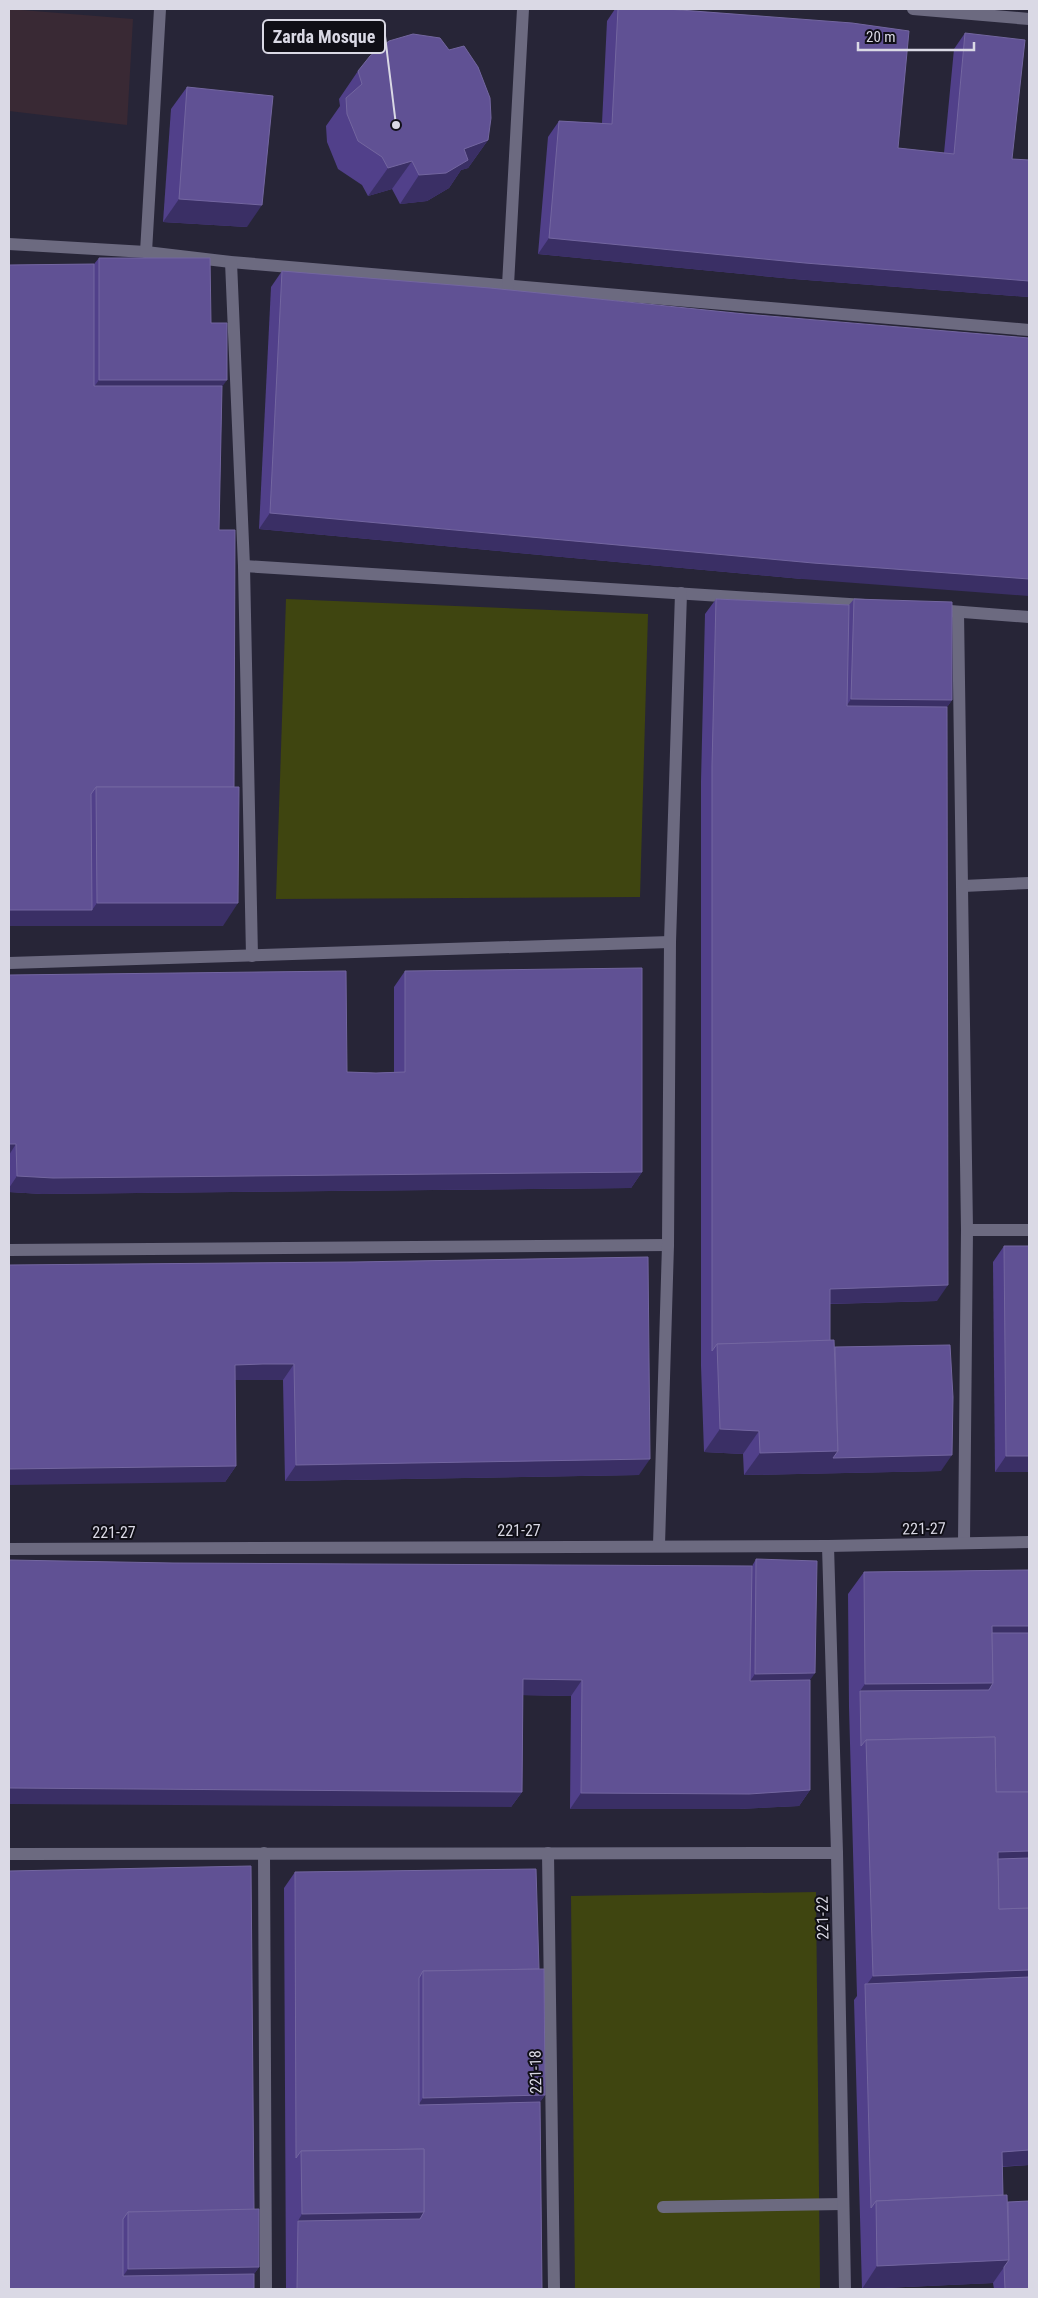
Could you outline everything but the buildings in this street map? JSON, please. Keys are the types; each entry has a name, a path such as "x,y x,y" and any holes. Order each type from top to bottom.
{"street":[{"path":"146,252 160,9"},
{"path":"508,285 523,9"},
{"path":"913,9 1029,19"},
{"path":"9,244 146,252 231,262 1029,330"},
{"path":"231,262 244,566 252,956"},
{"path":"244,566 879,606"},
{"path":"659,1545 668,1245 670,942 681,593"},
{"path":"938,610 1029,617"},
{"path":"958,612 967,1230 964,1543"},
{"path":"963,886 1029,883"},
{"path":"9,962 670,942"},
{"path":"967,1230 1029,1230"},
{"path":"9,1250 668,1245"},
{"name":"221-27","path":"9,1549 659,1545 828,1546 1029,1542"},
{"name":"221-22","path":"828,1546 837,1853 845,2289"},
{"path":"264,1853 266,2289"},
{"name":"221-18","path":"548,1853 554,2289"},
{"path":"9,1854 837,1853"},
{"path":"663,2207 843,2204"}],"shaded area":[{"path":"9,9 133,19 127,125 9,111"}],"green space":[{"path":"286,599 648,614 640,897 276,899"},
{"path":"816,1892 820,2289 575,2289 571,1896"}],"place":[{"name":"Zarda Mosque","path":"396,125"}]}
